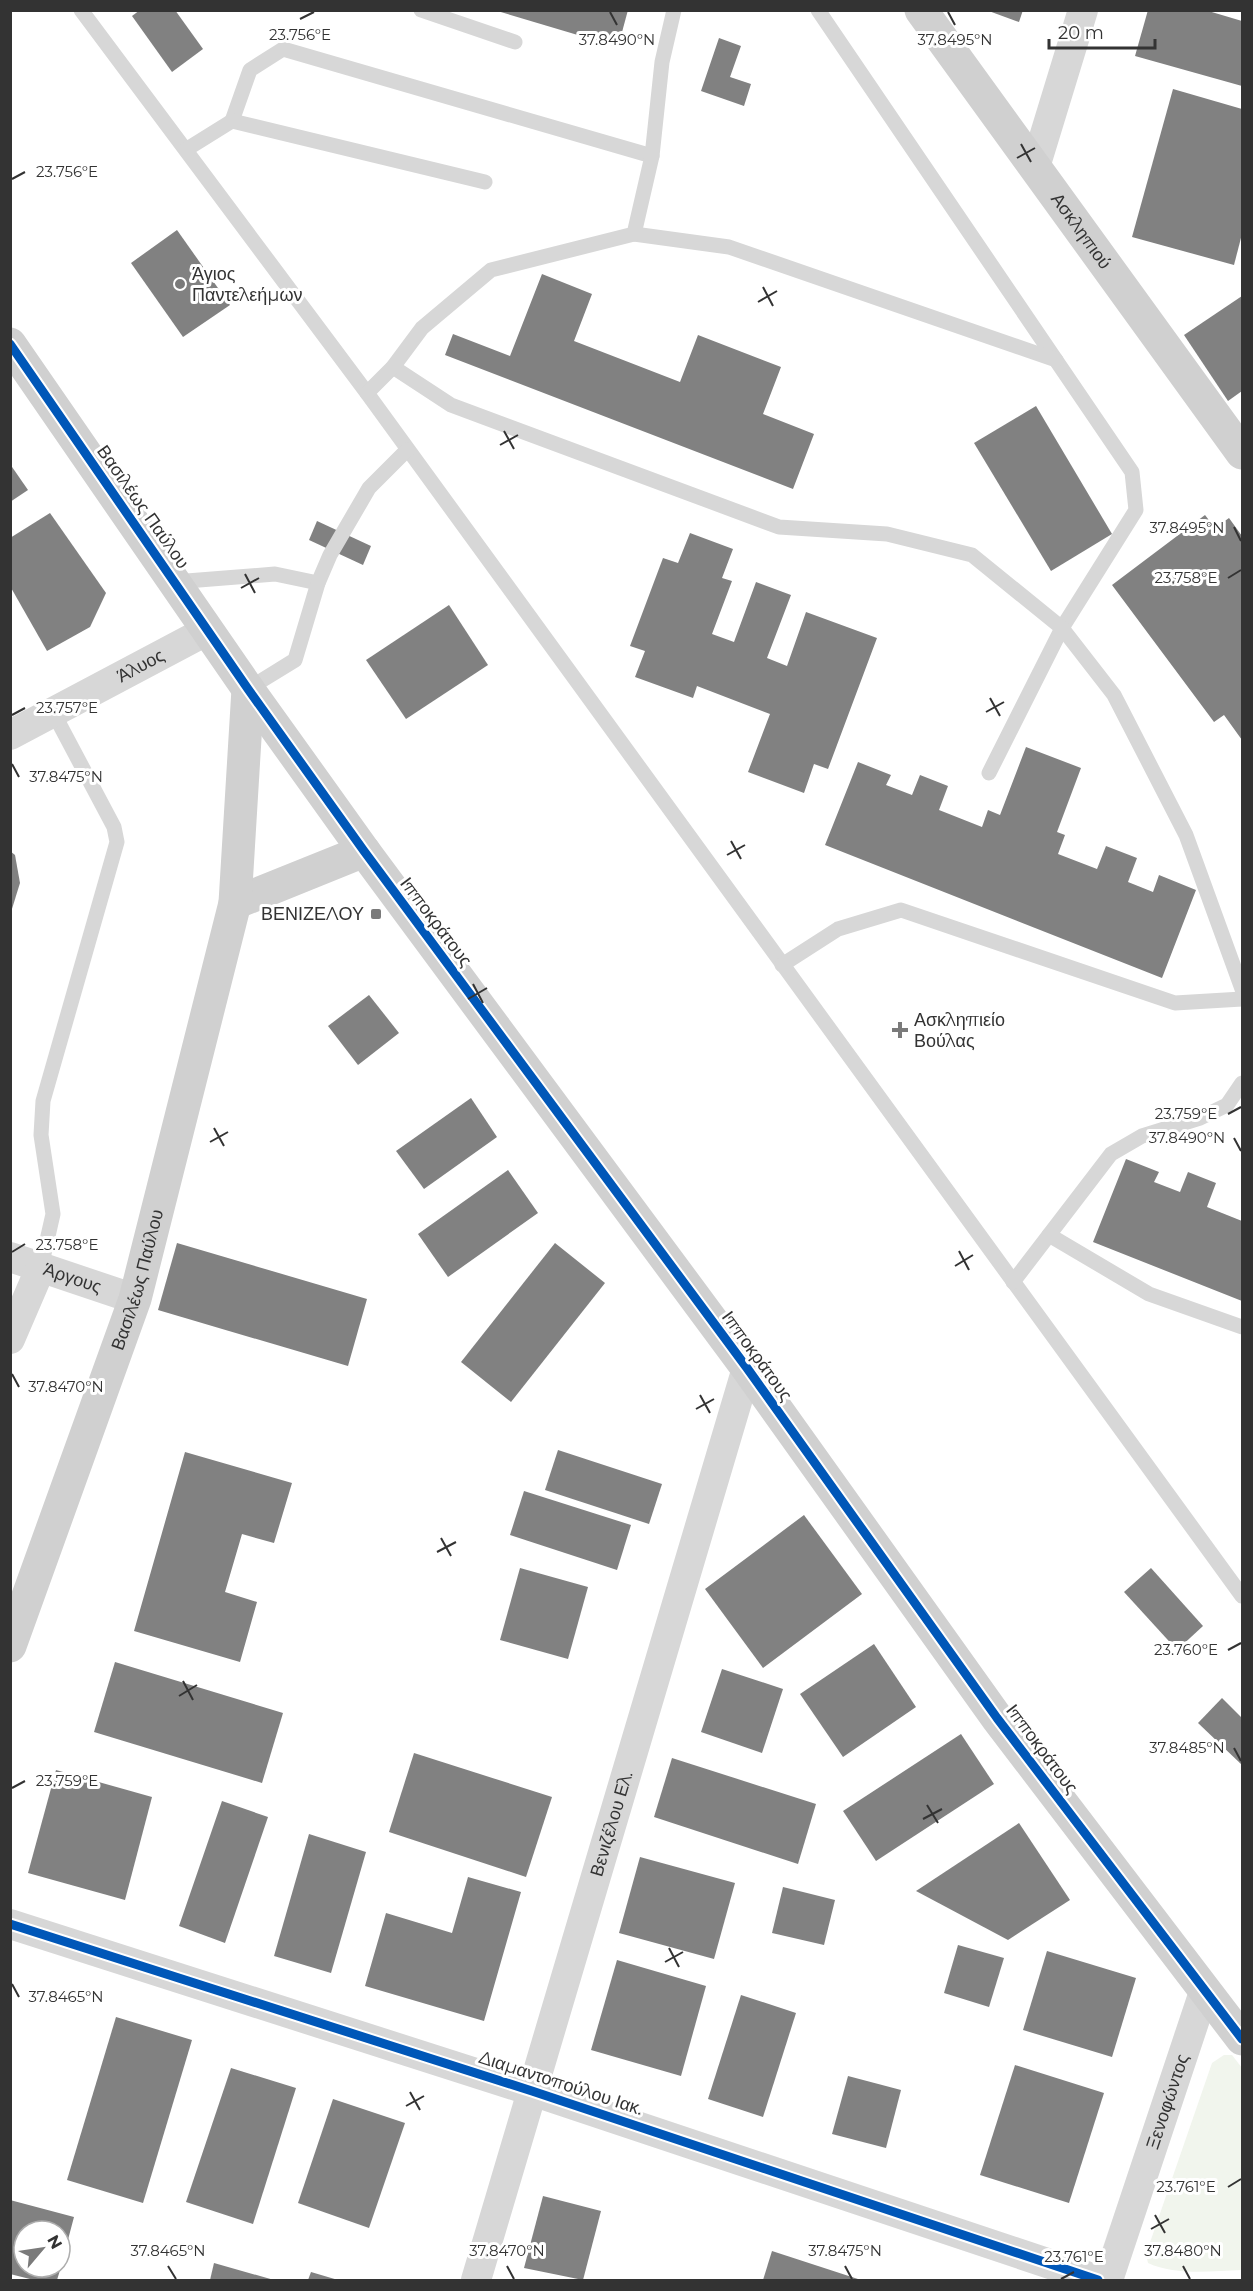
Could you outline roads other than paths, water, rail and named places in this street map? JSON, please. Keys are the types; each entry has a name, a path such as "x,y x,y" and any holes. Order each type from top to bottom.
{"street":[{"name":"Ασκληπιού","path":"921,10 1242,453"},
{"path":"1035,167 1083,10"},
{"name":"Βασιλέως Παύλου","path":"10,344 248,689 235,903 135,1299 10,1646"},
{"name":"Άλυος","path":"10,735 208,630"},
{"name":"Ιπποκράτους","path":"248,689 364,851 747,1368 997,1718 1242,2039"},
{"path":"235,903 364,851"},
{"name":"Άργους","path":"10,1257 135,1299"},
{"path":"10,1339 41,1267"},
{"name":"Βενιζέλου Ελ.","path":"476,2280 747,1368"},
{"name":"Διαμαντοπούλου Ιακ.","path":"10,1924 532,2091 1098,2280"},
{"name":"Ξενοφώντος","path":"1108,2280 1204,1992"}],"lane":[{"path":"81,10 367,393 1242,1596"},
{"path":"421,10 515,42"},
{"path":"634,234 652,156 662,62 674,10"},
{"path":"818,10 1132,472 1136,510 1062,628 989,773"},
{"path":"187,149 232,121 250,70 284,49 652,156"},
{"path":"232,121 485,182"},
{"path":"367,393 393,367 422,328 491,270 634,234 729,247 1056,360"},
{"path":"393,367 451,405 779,527 888,534 972,555 1062,628 1114,695 1186,835 1242,989"},
{"path":"248,689 295,660 318,583 330,555 369,488 407,450"},
{"path":"174,582 275,574 318,583"},
{"path":"41,1267 52,1214 41,1135 43,1101 117,842 114,827 52,712"},
{"path":"782,965 838,929 901,910 1175,1003 1242,999"},
{"path":"1013,1282 1111,1154 1142,1136 1200,1118 1227,1105 1242,1083"},
{"path":"1049,1235 1149,1294 1242,1327"}],"place":[{"name":"Άγιος Παντελεήμων","path":"180,284"},
{"name":"ΒΕΝΙΖΕΛΟΥ","path":"376,914"},
{"name":"Ασκληπιείο Βούλας","path":"900,1030"}]}
